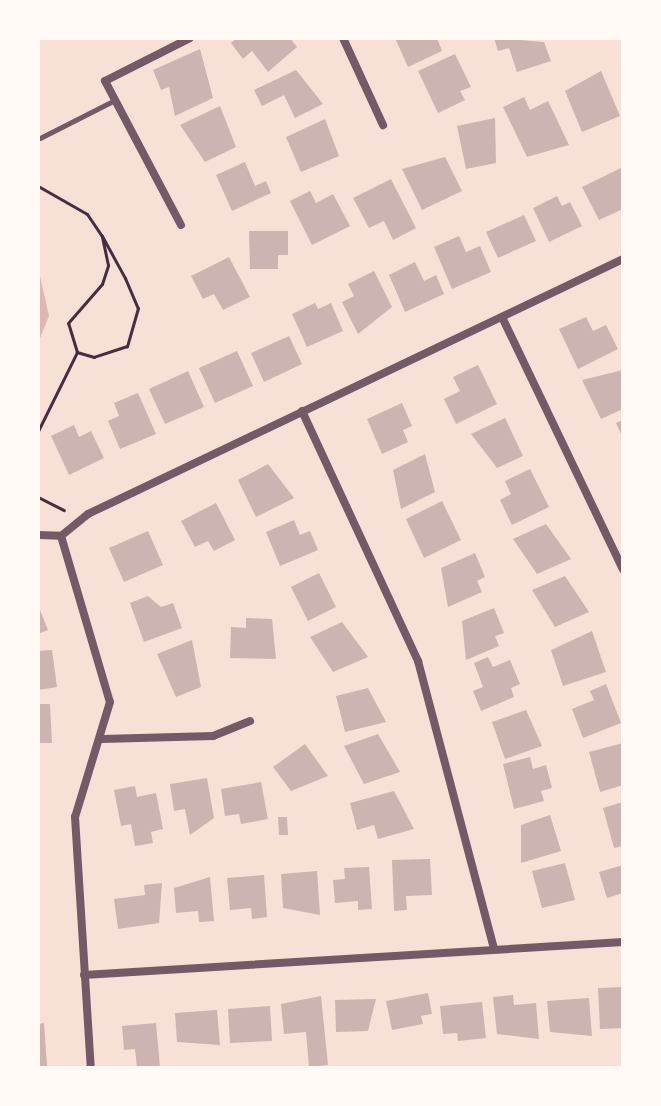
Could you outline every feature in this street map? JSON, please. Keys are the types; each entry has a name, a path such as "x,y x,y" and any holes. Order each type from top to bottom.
{"street":[{"path":"181,225 105,81 190,38"},
{"path":"343,38 383,125"},
{"path":"38,535 61,536 88,514 623,259"},
{"path":"502,317 623,569"},
{"path":"302,411 418,661 494,949"},
{"path":"61,536 104,664 110,702 102,739 75,817 91,1068"},
{"path":"102,739 213,736 250,721"},
{"path":"84,975 623,942"}],"lane":[{"path":"40,138 115,100"}],"path":[{"path":"38,186 87,214 102,236 138,308 136,328 112,355 77,352"},
{"path":"38,431 77,352 68,323 102,284 108,265 102,236"},
{"path":"38,497 64,510"}],"shaded area":[{"path":"38,267 49,316 38,343"}],"building":[{"path":"237,38 290,38 297,47 268,72 252,51 243,59 231,43"},
{"path":"395,38 437,38 442,51 408,67"},
{"path":"494,38 544,42 551,61 517,72 509,48 498,51"},
{"path":"200,49 213,98 175,116 169,87 161,90 153,70"},
{"path":"455,54 471,87 460,91 465,100 438,113 418,71"},
{"path":"296,70 323,104 295,118 284,95 262,106 254,90"},
{"path":"601,71 620,116 582,132 565,91"},
{"path":"524,97 530,110 548,101 569,145 527,157 503,107"},
{"path":"220,106 236,147 205,162 180,125"},
{"path":"495,118 496,163 466,169 457,126"},
{"path":"325,119 339,156 301,172 286,137"},
{"path":"445,157 462,191 422,210 402,169"},
{"path":"245,162 255,186 266,181 271,193 232,211 216,175"},
{"path":"623,167 623,209 599,220 582,187"},
{"path":"391,179 416,228 393,240 384,221 369,228 353,198"},
{"path":"310,191 316,203 333,194 350,226 312,245 290,201"},
{"path":"557,196 562,206 570,202 582,226 549,242 533,208"},
{"path":"524,215 536,241 498,258 486,232"},
{"path":"249,231 288,231 288,255 278,255 278,269 250,269"},
{"path":"459,236 466,252 480,246 491,272 452,289 434,247"},
{"path":"229,257 250,297 223,310 214,294 203,299 191,276"},
{"path":"415,262 424,281 436,275 444,294 405,312 389,275"},
{"path":"374,271 392,307 358,334 342,302 354,296 348,284"},
{"path":"315,303 318,309 331,303 343,331 307,347 292,314"},
{"path":"586,317 593,331 606,325 618,349 578,369 559,329"},
{"path":"289,336 302,364 264,382 251,353"},
{"path":"237,351 253,386 215,403 199,368"},
{"path":"478,365 497,404 456,424 444,399 460,391 453,377"},
{"path":"623,370 623,409 601,419 582,380"},
{"path":"188,371 204,407 165,424 149,389"},
{"path":"138,393 156,434 120,449 108,421 119,416 114,403"},
{"path":"402,403 412,426 403,430 408,442 382,454 367,419"},
{"path":"505,418 523,456 497,468 471,434"},
{"path":"623,420 623,438 616,423"},
{"path":"74,425 79,437 91,431 104,458 69,475 51,436"},
{"path":"425,454 435,492 401,509 393,470"},
{"path":"268,464 294,498 256,517 238,480"},
{"path":"530,469 549,507 512,525 500,500 511,494 505,481"},
{"path":"442,501 461,540 424,558 406,519"},
{"path":"216,503 235,540 214,551 208,541 195,547 181,521"},
{"path":"294,520 300,535 310,531 318,550 280,566 266,532"},
{"path":"546,524 571,559 537,574 513,539"},
{"path":"148,531 163,565 124,582 109,548"},
{"path":"475,553 485,577 477,581 482,592 448,607 441,568"},
{"path":"319,573 336,607 308,621 291,587"},
{"path":"565,576 589,612 555,627 532,590"},
{"path":"148,596 161,607 173,603 182,628 144,642 130,603"},
{"path":"38,605 48,630 38,634"},
{"path":"494,608 504,633 495,636 499,646 466,660 462,621"},
{"path":"246,618 272,619 276,659 230,658 231,627 246,628"},
{"path":"342,622 368,657 333,672 310,637"},
{"path":"592,631 606,672 563,686 551,650"},
{"path":"192,640 201,687 176,697 157,654"},
{"path":"52,650 57,687 38,690 38,651"},
{"path":"488,657 493,667 510,660 520,684 511,688 514,697 481,711 473,691 483,687 474,663"},
{"path":"606,684 621,723 583,738 572,709 594,700 590,691"},
{"path":"368,688 386,722 345,732 336,696"},
{"path":"38,704 50,704 52,743 38,743"},
{"path":"526,710 542,746 505,759 492,722"},
{"path":"378,734 400,772 364,784 344,746"},
{"path":"623,743 623,785 600,792 589,752"},
{"path":"305,744 328,776 291,791 273,767"},
{"path":"530,757 533,769 546,765 552,788 541,791 544,801 514,809 503,764"},
{"path":"207,778 214,818 190,835 185,809 174,811 170,784"},
{"path":"261,782 268,819 241,824 239,814 225,816 221,789"},
{"path":"135,786 137,797 156,793 163,829 151,832 153,843 135,846 131,824 121,826 114,790"},
{"path":"394,791 414,829 378,839 374,825 357,830 350,803"},
{"path":"623,802 623,846 614,848 603,808"},
{"path":"550,815 561,851 521,863 521,825"},
{"path":"278,817 287,817 288,835 279,835"},
{"path":"430,859 432,895 406,896 407,910 394,911 392,860"},
{"path":"565,863 575,900 542,908 532,871"},
{"path":"623,865 623,893 607,898 599,872"},
{"path":"369,867 372,909 358,910 358,901 335,903 333,880 345,879 344,868"},
{"path":"317,871 320,915 283,908 281,874"},
{"path":"264,875 267,917 252,919 251,908 230,910 227,878"},
{"path":"210,877 214,921 199,922 198,911 176,913 174,888"},
{"path":"162,883 159,923 118,929 114,899 145,895 144,885"},
{"path":"623,987 623,1028 600,1029 598,988"},
{"path":"428,993 432,1014 421,1016 423,1024 392,1030 386,1001"},
{"path":"513,995 514,1005 536,1003 539,1039 497,1034 493,997"},
{"path":"321,996 328,1065 309,1067 306,1032 284,1034 281,1004"},
{"path":"589,998 592,1036 550,1032 547,1001"},
{"path":"376,999 368,1031 336,1032 335,1000"},
{"path":"482,1002 486,1038 458,1041 457,1033 443,1034 440,1006"},
{"path":"270,1006 272,1041 230,1043 228,1009"},
{"path":"217,1010 220,1045 177,1042 175,1013"},
{"path":"44,1023 47,1066 38,1066 38,1024"},
{"path":"156,1023 160,1067 137,1068 135,1049 124,1050 122,1026"}]}
